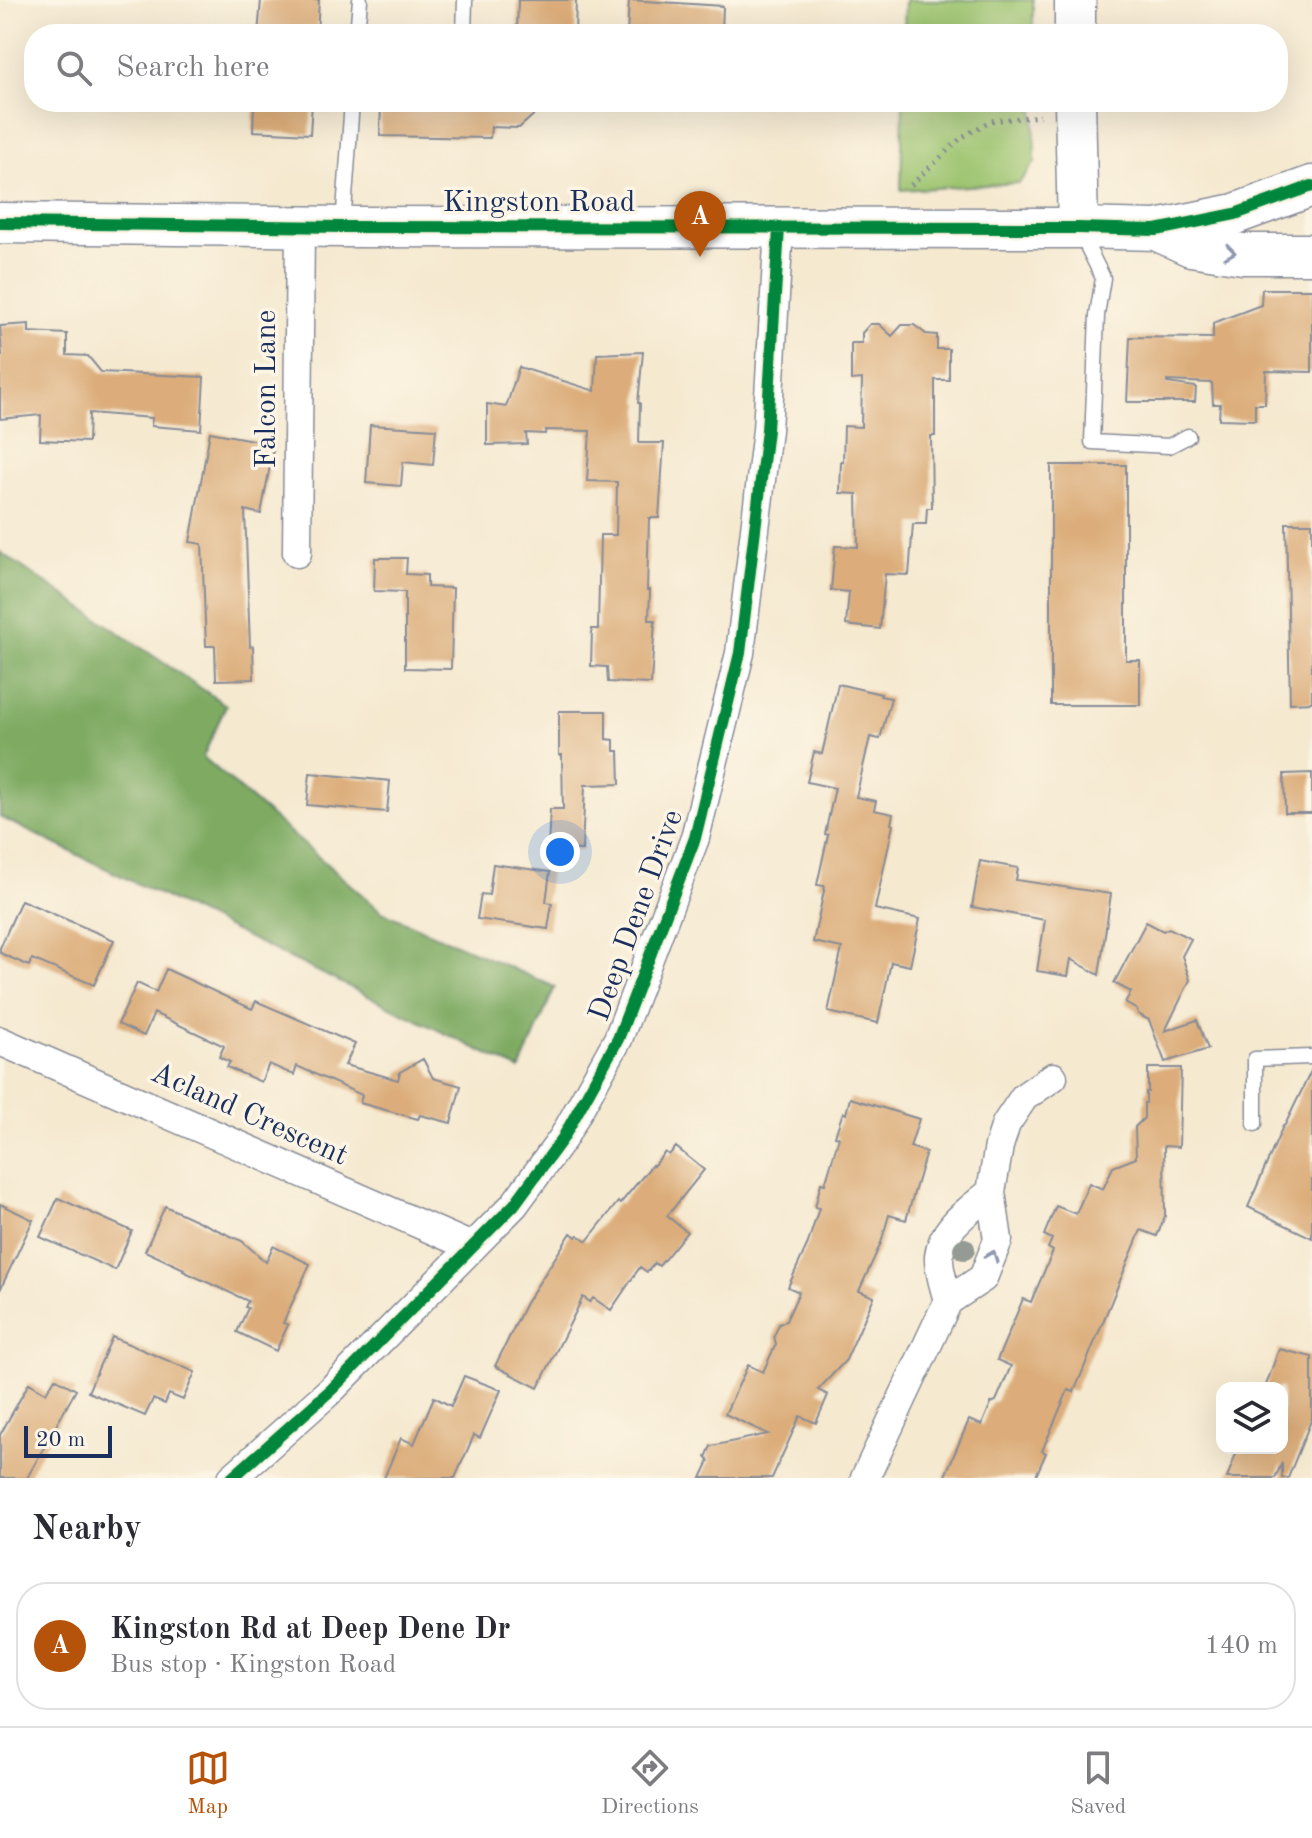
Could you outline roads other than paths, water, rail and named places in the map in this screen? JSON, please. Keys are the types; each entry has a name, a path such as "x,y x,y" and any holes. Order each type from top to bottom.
{"street":[{"path":"1075,0 1075,24"},
{"path":"1059,112 1078,228"},
{"name":"Kingston Road","path":"0,223 1156,230 1235,214 1312,186"},
{"name":"Falcon Lane","path":"297,553 300,226"},
{"name":"Deep Dene Drive","path":"232,1478 332,1389 514,1205 563,1138 618,1039 695,838 740,653 767,430 779,228"},
{"path":"1156,230 1191,246 1243,254 1312,254"},
{"name":"Acland Crescent","path":"0,1041 472,1247"},
{"path":"865,1478 948,1301 983,1278 988,1266 998,1240 991,1192 1006,1124 1024,1097 1053,1077"},
{"path":"948,1301 939,1257 944,1239 957,1220 991,1192"}],"lane":[{"path":"359,24 360,0"},
{"path":"464,24 465,0"},
{"path":"343,227 351,112"},
{"path":"1078,228 1103,278 1097,315 1092,442 1169,446 1188,436"},
{"path":"1255,1124 1255,1059 1312,1057"}],"place":[{"name":"Kingston Rd at Deep Dene Dr","path":"700,257"}]}
